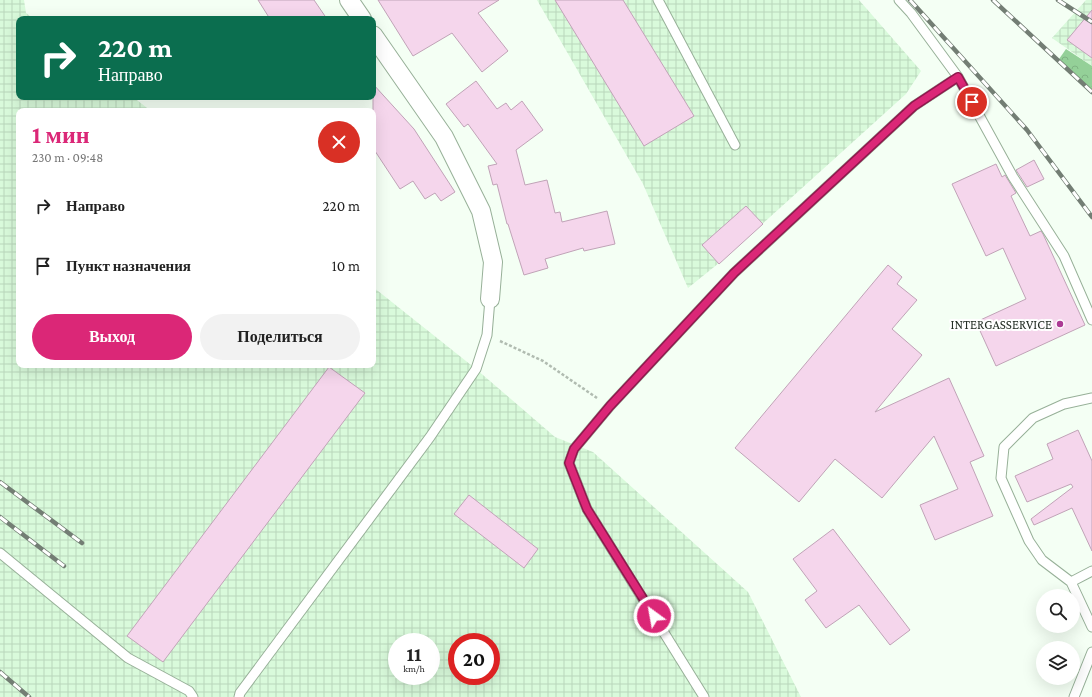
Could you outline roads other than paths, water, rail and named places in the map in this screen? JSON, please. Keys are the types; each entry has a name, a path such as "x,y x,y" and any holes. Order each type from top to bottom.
{"street":[{"path":"348,0 360,16"},
{"path":"376,39 444,137 481,211 493,262 490,298"}],"lane":[{"path":"658,0 735,144"},
{"path":"899,0 911,13 958,77 1013,176 1064,256 1092,320"},
{"path":"704,697 587,509 569,463 574,449 610,406 734,273 914,106 958,77"},
{"path":"239,697 240,693 430,437 476,368 487,335 490,298"},
{"path":"1092,398 1064,404 1033,418 1004,447 1000,478 1029,541 1042,560 1071,582 1092,626"},
{"path":"0,553 128,658 189,691 193,697"},
{"path":"1071,582 1092,571"},
{"path":"1074,697 1092,652"}],"railway":[{"path":"910,0 1027,130 1092,217"},
{"path":"993,0 1092,92"},
{"path":"1058,0 1092,22"},
{"path":"0,482 82,543"},
{"path":"0,517 64,566"},
{"path":"0,672 29,697"}],"place":[{"name":"INTERGASSERVICE","path":"1060,324"}]}
